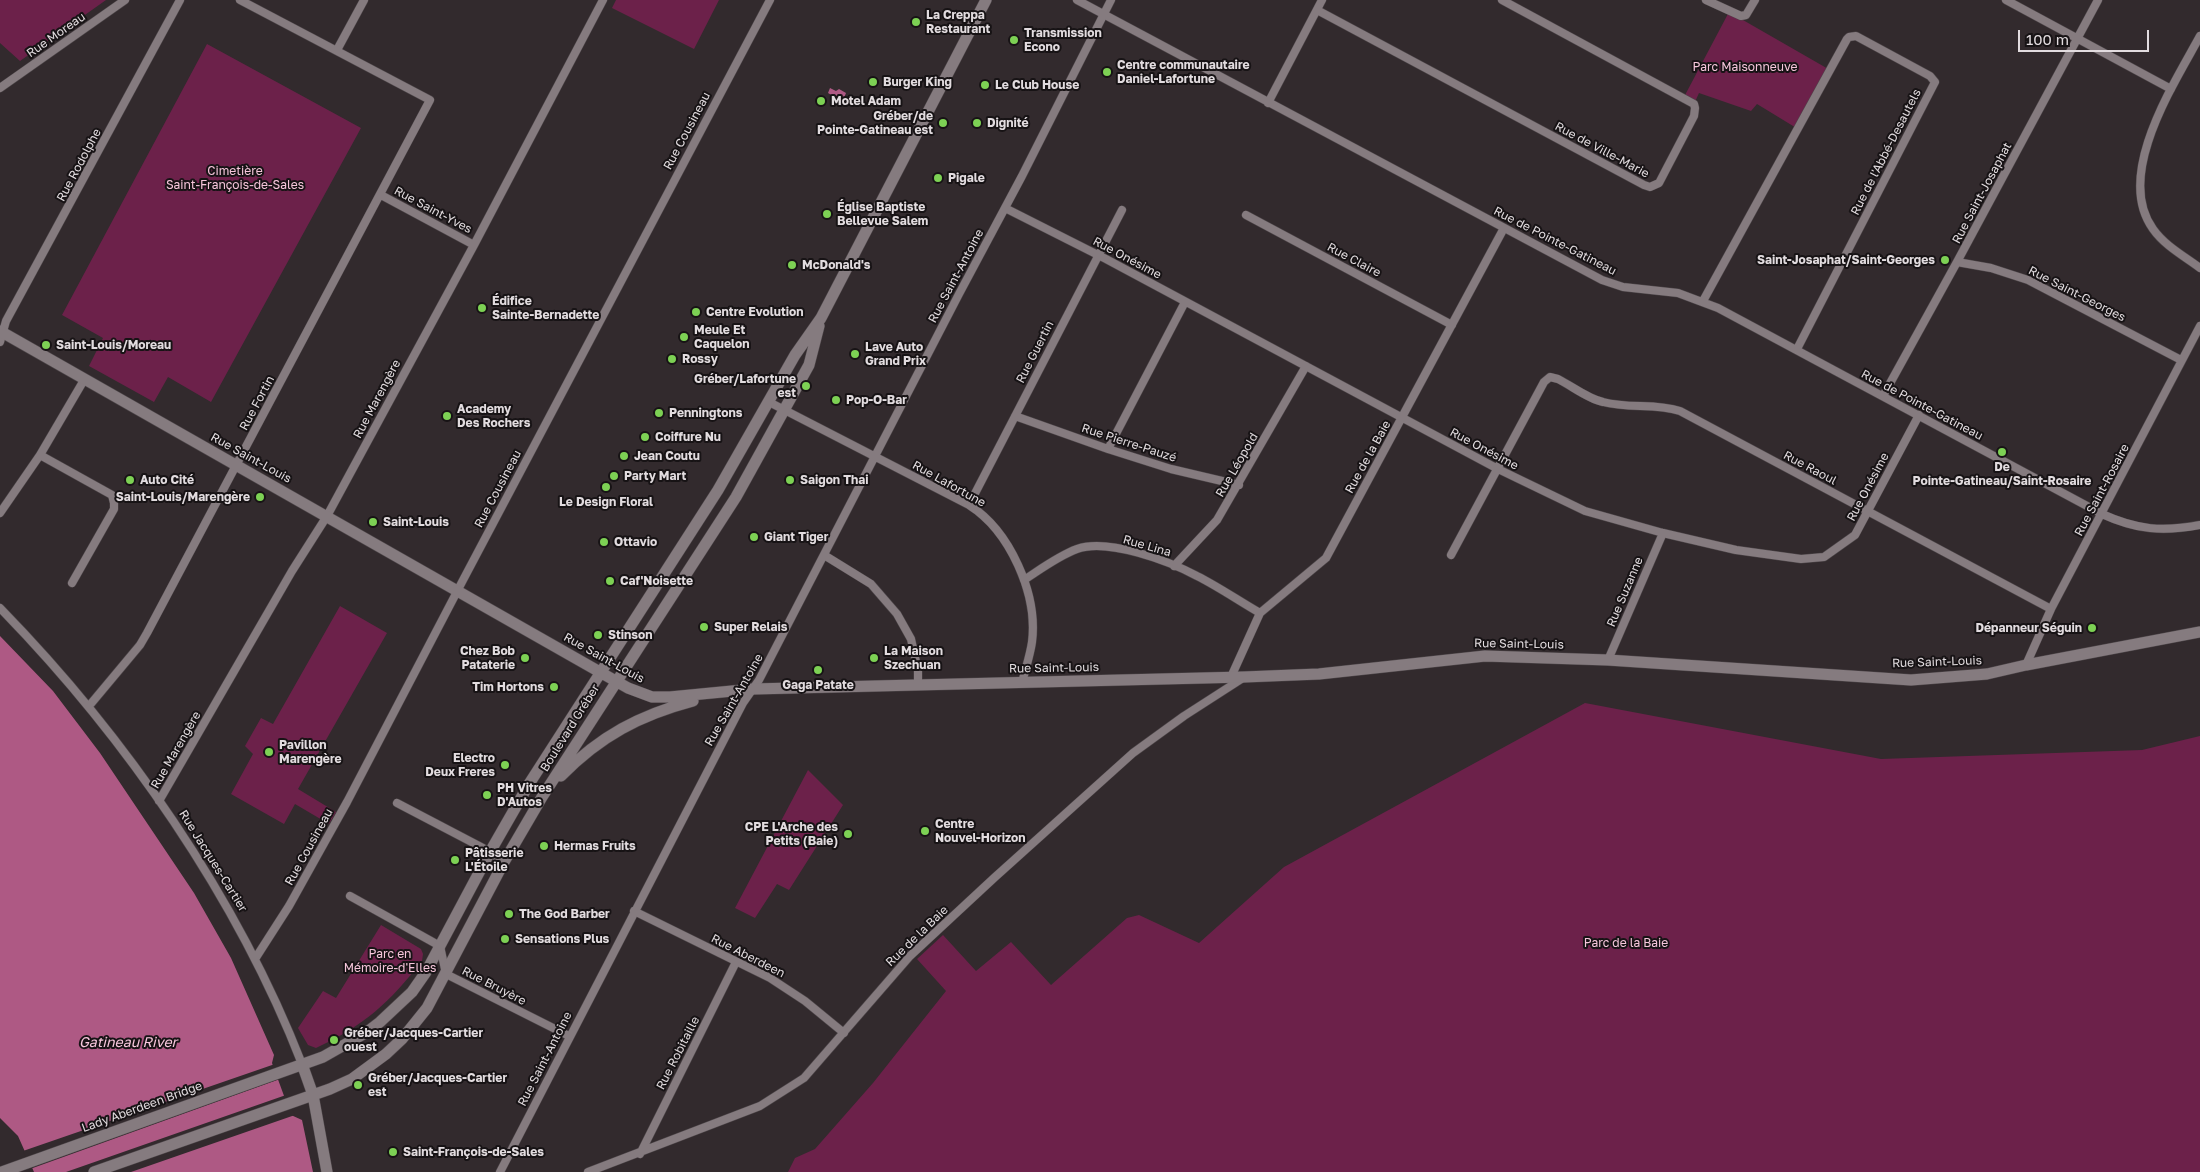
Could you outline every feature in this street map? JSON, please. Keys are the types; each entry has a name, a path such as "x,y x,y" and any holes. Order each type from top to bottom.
{"main road":[{"name":"Boulevard Gréber","path":"280,1072 342,1047 367,1032 392,1011 420,982 529,784 718,490 795,355 821,318 986,0"},
{"name":"Boulevard Gréber","path":"94,1172 290,1102 313,1096 352,1079 386,1054 402,1039 428,1008 504,862 542,797 736,497 809,365 821,318"},
{"name":"Rue Saint-Louis","path":"1,335 327,516 616,681 636,692 652,697 753,689 1319,674 1485,656 1608,660 1911,680 1987,674 2026,664 2200,632"},
{"path":"542,797 570,766 593,747 620,729 653,712 724,692"},
{"name":"Rue Jacques-Cartier","path":"302,1064 313,1096 327,1172"},
{"name":"Lady Aberdeen Bridge","path":"2,1172 280,1072"}],"street":[{"name":"Rue Moreau","path":"0,88 125,0"},
{"name":"Rue Rodolphe","path":"1,335 6,321 180,0"},
{"path":"240,0 337,50 364,0"},
{"name":"Rue Marengère","path":"159,801 292,571 327,516 474,245 602,0"},
{"name":"Rue Cousineau","path":"255,959 289,906 344,809 457,591 770,0"},
{"name":"Rue de Pointe-Gatineau","path":"1077,0 1608,282 1623,287 1668,292 1702,301 1797,349 2122,524 2146,529 2171,530 2200,525"},
{"name":"Rue Saint-Antoine","path":"500,1172 743,703 753,689 876,457 1111,0"},
{"path":"1268,103 1322,0"},
{"name":"Rue de Ville-Marie","path":"1317,10 1644,186 1650,187 1658,183 1694,116 1694,104 1502,0"},
{"path":"1706,0 1741,16 1746,15 1755,0"},
{"path":"2006,0 2171,89"},
{"name":"Rue Saint-Josaphat","path":"1883,396 1958,262 2098,0"},
{"name":"Rue de l'Abbé-Desautels","path":"1702,301 1847,39 1849,36 1856,36 1930,76 1935,82 1797,349"},
{"path":"2200,36 2171,89 2149,140 2141,176 2145,214 2153,229 2167,244 2200,268"},
{"name":"Rue Fortin","path":"88,706 140,645 147,633 430,100 337,50"},
{"name":"Rue Saint-Yves","path":"381,195 474,245"},
{"name":"Rue Onésime","path":"1005,208 1098,255 1498,469 1585,510 1663,533 1736,550 1801,559 1824,557 1855,535 1919,415"},
{"name":"Rue Guertin","path":"969,505 1122,210"},
{"name":"Rue Claire","path":"1246,215 1452,325"},
{"name":"Rue de la Baie","path":"1230,677 1260,613 1326,558 1504,228"},
{"name":"Rue Saint-Georges","path":"1958,262 1991,268 2028,280 2181,360"},
{"path":"1108,449 1185,302"},
{"name":"Rue Saint-Rosaire","path":"2026,664 2051,609 2200,326"},
{"name":"Rue Léopold","path":"1174,566 1217,520 1239,485 1306,366"},
{"name":"Rue Raoul","path":"1498,469 1544,382 1550,377 1558,379 1601,402 1632,407 1664,406 1680,411 2051,609"},
{"path":"0,513 40,455 84,380"},
{"name":"Rue Lafortune","path":"769,402 969,505 980,512 995,527 1009,546 1024,580 1031,611 1032,641 1022,683"},
{"name":"Rue Pierre-Pauzé","path":"1014,416 1171,469 1239,485"},
{"path":"40,455 112,496 114,503 114,510 72,583"},
{"path":"1451,555 1498,469"},
{"name":"Rue Suzanne","path":"1608,660 1663,533"},
{"name":"Rue Lina","path":"1024,580 1077,549 1095,546 1133,552 1174,566 1197,576 1260,613"},
{"path":"824,555 871,584 898,614 911,639 918,672 918,684"},
{"name":"Rue Jacques-Cartier","path":"0,608 46,656 88,706 159,801 218,890 255,959 302,1064"},
{"name":"Rue de la Baie","path":"588,1172 640,1154 760,1106 804,1078 910,956 1134,753 1184,716 1244,677"},
{"path":"397,803 490,852 504,862"},
{"path":"350,896 440,946"},
{"name":"Rue Aberdeen","path":"634,911 770,978 805,1001 844,1033"},
{"name":"Rue Bruyère","path":"440,946 446,974 569,1036"},
{"name":"Rue Robitaille","path":"640,1154 736,962"}],"green space":[{"path":"0,0 106,0 20,61 0,43"},
{"path":"616,0 719,0 694,49 612,8"},
{"name":"Parc Maisonneuve","path":"1729,12 1830,70 1798,129 1757,104 1751,111 1699,93 1694,104 1684,97"},
{"name":"Cimetière Saint-François-de-Sales","path":"207,44 361,128 211,402 168,377 154,402 89,366 103,338 62,315"},
{"path":"340,606 387,633 298,789 336,812 329,824 295,804 284,824 231,794 253,754 245,746 261,718 273,724"},
{"name":"Parc de la Baie","path":"1585,703 1881,759 2142,750 2200,736 2200,1172 788,1172 795,1158 815,1149 873,1083 946,991 917,959 943,935 976,971 1011,942 1051,985 1127,918 1139,915 1199,943 1284,867"},
{"path":"808,770 843,805 789,890 777,884 755,918 735,908"},
{"name":"Parc en Mémoire-d'Elles","path":"381,925 421,949 423,954 422,961 399,989 362,1022 316,1048 308,1045 298,1028 323,991 336,998"}],"water":[{"path":"830,88 836,91 839,89 846,93 842,103 833,100 833,96 828,93"},
{"name":"Gatineau River","path":"0,636 53,691 100,753 194,893 231,958 274,1055 272,1063 291,1115 302,1120 313,1172 34,1172 18,1136 0,1118"}],"pier":[{"path":"275,1064 280,1079 30,1169 23,1151"},
{"path":"286,1095 295,1115 131,1172 66,1172"}],"place":[{"name":"La Creppa Restaurant","path":"916,22"},
{"name":"Transmission Econo","path":"1014,40"},
{"name":"Centre communautaire Daniel-Lafortune","path":"1107,72"},
{"name":"Burger King","path":"873,82"},
{"name":"Le Club House","path":"985,85"},
{"name":"Motel Adam","path":"821,101"},
{"name":"Gréber/de Pointe-Gatineau est","path":"943,123"},
{"name":"Dignité","path":"977,123"},
{"name":"Pigale","path":"938,178"},
{"name":"Église Baptiste Bellevue Salem","path":"827,214"},
{"name":"Saint-Josaphat/Saint-Georges","path":"1945,260"},
{"name":"McDonald's","path":"792,265"},
{"name":"Édifice Sainte-Bernadette","path":"482,308"},
{"name":"Centre Evolution","path":"696,312"},
{"name":"Meule Et Caquelon","path":"684,337"},
{"name":"Saint-Louis/Moreau","path":"46,345"},
{"name":"Lave Auto Grand Prix","path":"855,354"},
{"name":"Rossy","path":"672,359"},
{"name":"Gréber/Lafortune est","path":"806,386"},
{"name":"Pop-O-Bar","path":"836,400"},
{"name":"Penningtons","path":"659,413"},
{"name":"Academy Des Rochers","path":"447,416"},
{"name":"Coiffure Nu","path":"645,437"},
{"name":"De Pointe-Gatineau/Saint-Rosaire","path":"2002,452"},
{"name":"Jean Coutu","path":"624,456"},
{"name":"Party Mart","path":"614,476"},
{"name":"Auto Cité","path":"130,480"},
{"name":"Saigon Thai","path":"790,480"},
{"name":"Le Design Floral","path":"606,487"},
{"name":"Saint-Louis/Marengère","path":"260,497"},
{"name":"Saint-Louis","path":"373,522"},
{"name":"Giant Tiger","path":"754,537"},
{"name":"Ottavio","path":"604,542"},
{"name":"Caf'Noisette","path":"610,581"},
{"name":"Super Relais","path":"704,627"},
{"name":"Dépanneur Séguin","path":"2092,628"},
{"name":"Stinson","path":"598,635"},
{"name":"Chez Bob Pataterie","path":"525,658"},
{"name":"La Maison Szechuan","path":"874,658"},
{"name":"Gaga Patate","path":"818,670"},
{"name":"Tim Hortons","path":"554,687"},
{"name":"Pavillon Marengère","path":"269,752"},
{"name":"Electro Deux Freres","path":"505,765"},
{"name":"PH Vitres D'Autos","path":"487,795"},
{"name":"Centre Nouvel-Horizon","path":"925,831"},
{"name":"CPE L'Arche des Petits (Baie)","path":"848,834"},
{"name":"Hermas Fruits","path":"544,846"},
{"name":"Pâtisserie L'Étoile","path":"455,860"},
{"name":"The God Barber","path":"509,914"},
{"name":"Sensations Plus","path":"505,939"},
{"name":"Gréber/Jacques-Cartier ouest","path":"334,1040"},
{"name":"Gréber/Jacques-Cartier est","path":"358,1085"},
{"name":"Saint-François-de-Sales","path":"393,1152"}]}
